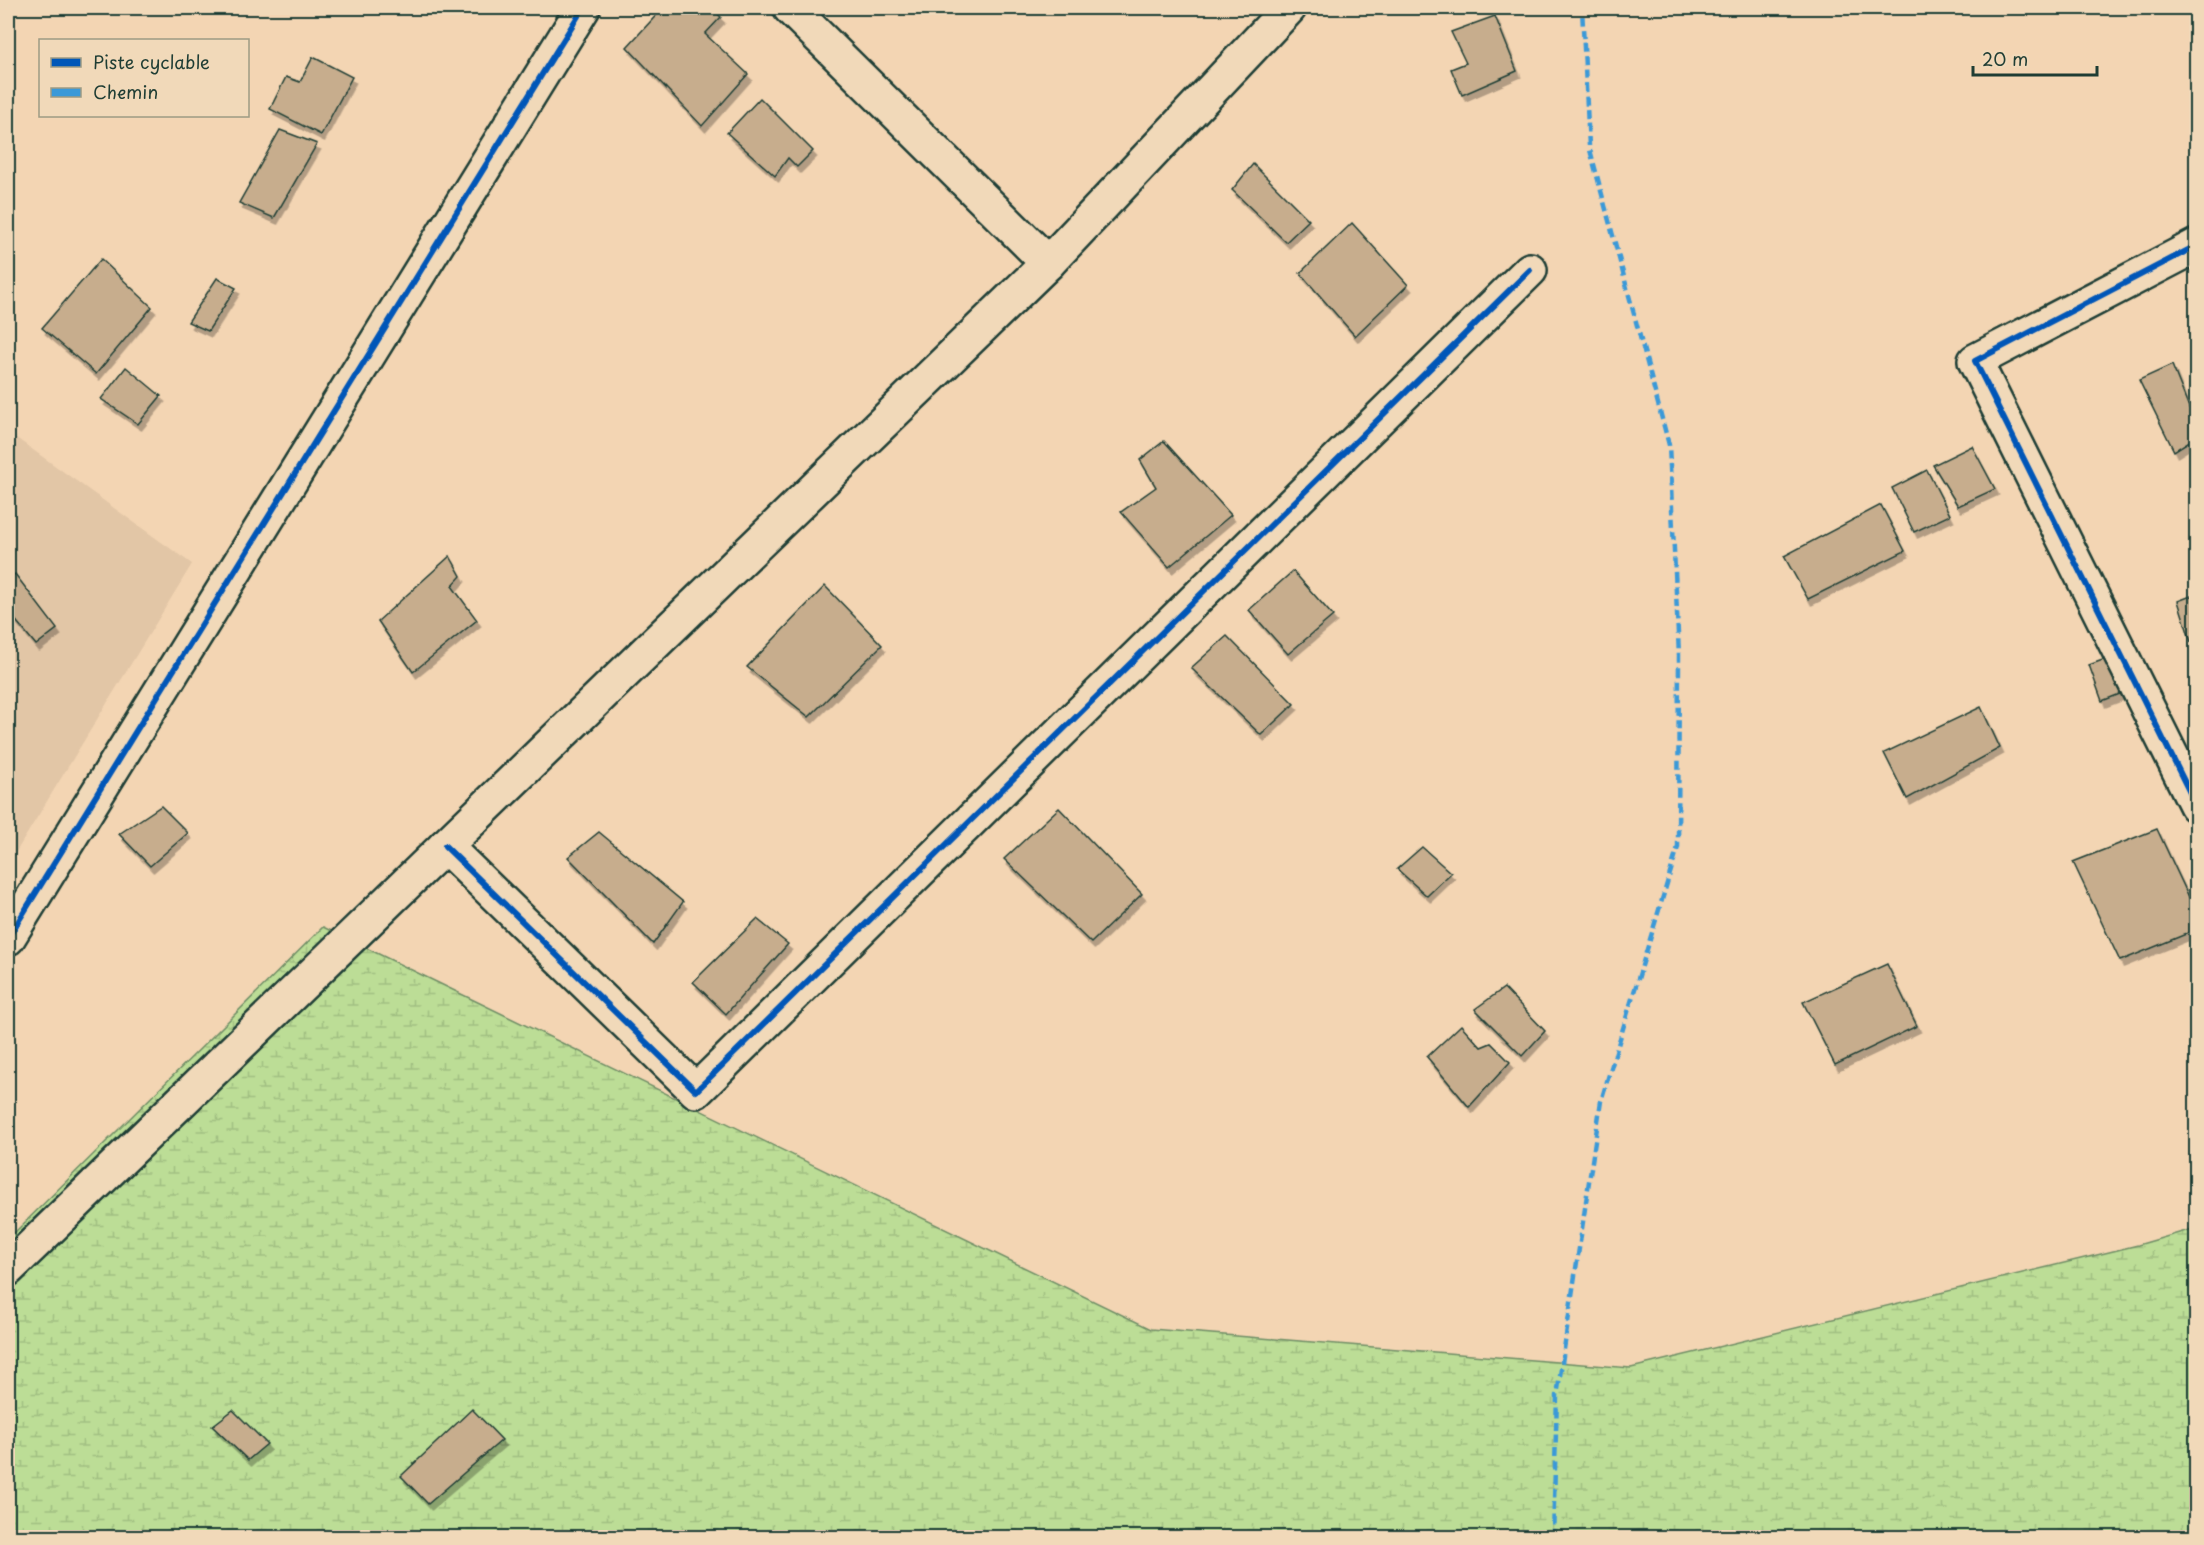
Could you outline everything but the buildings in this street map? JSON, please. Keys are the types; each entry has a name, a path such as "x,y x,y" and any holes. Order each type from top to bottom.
{"street":[{"path":"8,938 583,8"},
{"path":"790,8 1048,263"},
{"path":"8,1269 1048,263 1289,8"},
{"path":"2196,246 1975,361 2196,805"},
{"path":"445,846 696,1091 1530,270"}],"shaded area":[{"path":"8,432 192,564 8,865"}],"green space":[{"path":"323,927 1151,1329 1631,1368 2138,1245 2196,1228 2196,1537 8,1538 8,1239"}],"marked path":[{"path":"1553,1538 1557,1396 1601,1101 1678,847 1679,655 1669,445 1589,146 1582,8"}],"cycle path":[{"path":"8,938 583,8"},
{"path":"2196,246 1975,361 2196,805"},
{"path":"445,846 696,1091 1530,270"}]}
